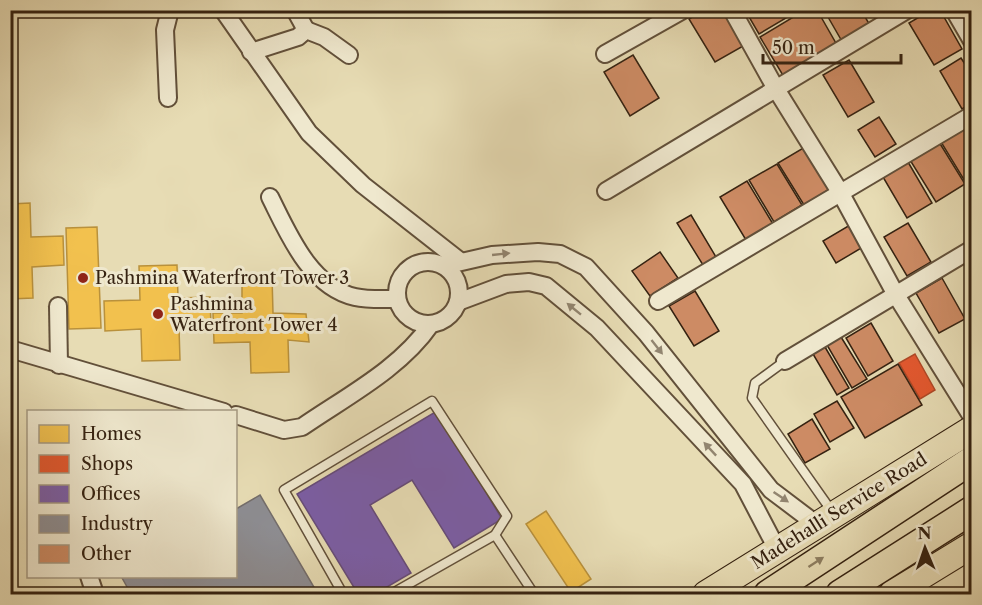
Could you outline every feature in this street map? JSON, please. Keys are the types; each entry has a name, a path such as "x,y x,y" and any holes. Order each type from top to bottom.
{"highway":[{"path":"768,594 972,460"},
{"path":"840,594 875,585 972,510"}],"main road":[{"name":"Madehalli Service Road","path":"706,594 972,429"},
{"path":"892,594 972,544"}],"street":[{"path":"168,98 165,30 170,10"},
{"path":"224,10 238,18 251,52 309,133 363,185 452,264 457,282 458,302"},
{"path":"295,10 306,30 324,37 349,55"},
{"path":"605,54 683,10"},
{"path":"732,10 840,192 896,295 972,417"},
{"path":"606,191 907,10"},
{"path":"954,10 972,41"},
{"path":"251,52 298,37 306,30"},
{"path":"658,301 972,115"},
{"path":"270,197 303,257 331,286 354,297 397,300"},
{"path":"785,361 972,249"},
{"path":"777,549 743,484 597,328 546,286 529,282 506,284 458,302 446,319 431,324 416,322 407,317 397,300 396,289 405,271 424,262 452,264 492,255 538,252 560,254 586,267 646,333 771,490 825,519"},
{"path":"58,306 59,365"},
{"path":"237,415 284,430 302,427 400,360 420,341 431,324"},
{"path":"10,349 220,410"},
{"path":"90,578 95,594"}],"lane":[{"path":"785,361 754,383 752,398 825,519"},
{"path":"343,594 284,490 432,401 507,516 495,535 391,594"},
{"path":"495,535 534,594"}],"building: Homes":[{"path":"30,203 31,237 63,236 64,265 32,267 33,298 10,299 10,204"},
{"name":"Pashmina Waterfront Tower 3","path":"97,227 101,328 69,329 66,228"},
{"name":"Pashmina Waterfront Tower 4","path":"177,265 178,298 210,297 211,327 179,328 180,360 142,361 141,329 105,331 104,301 140,300 139,266"},
{"path":"272,276 273,313 306,314 309,342 288,340 289,372 251,373 250,342 214,343 213,313 242,313 242,277"},
{"path":"546,511 591,579 571,592 526,524"}],"building: Shops":[{"path":"915,354 935,390 920,399 899,363"}],"building: Offices":[{"path":"437,411 502,519 454,548 412,480 370,505 411,573 375,594 358,594 297,494"}],"building: Industry":[{"path":"260,495 318,594 131,594 122,578 237,578 237,508"}],"building: Other":[{"path":"704,10 724,10 745,45 715,62 689,19"},
{"path":"745,10 782,10 786,18 759,34"},
{"path":"805,10 817,10 837,45 784,77 760,37"},
{"path":"824,10 861,10 871,27 843,43"},
{"path":"931,10 940,10 962,49 934,65 909,23"},
{"path":"633,55 659,98 630,116 604,72"},
{"path":"961,58 972,75 972,103 962,109 940,71"},
{"path":"849,60 874,102 848,117 823,75"},
{"path":"879,117 896,144 875,157 858,130"},
{"path":"966,126 972,135 972,179 966,183 941,142"},
{"path":"939,142 965,184 936,202 910,160"},
{"path":"805,147 830,189 804,205 778,163"},
{"path":"908,162 932,203 907,218 883,177"},
{"path":"777,164 802,205 774,222 749,180"},
{"path":"747,181 773,224 746,240 720,197"},
{"path":"691,215 716,257 703,265 677,223"},
{"path":"908,223 931,262 907,276 884,237"},
{"path":"850,225 863,247 836,263 823,241"},
{"path":"660,252 678,278 650,296 632,271"},
{"path":"942,278 965,319 939,333 916,293"},
{"path":"695,291 719,331 694,346 669,306"},
{"path":"871,323 893,361 868,376 846,338"},
{"path":"841,337 867,379 852,388 827,345"},
{"path":"825,347 849,388 837,395 813,354"},
{"path":"898,364 922,405 865,438 841,397"},
{"path":"837,401 854,428 830,442 814,414"},
{"path":"812,419 830,449 805,463 788,434"}],"place":[{"name":"Pashmina Waterfront Tower 3","path":"83,278"},
{"name":"Pashmina Waterfront Tower 4","path":"158,314"}]}
